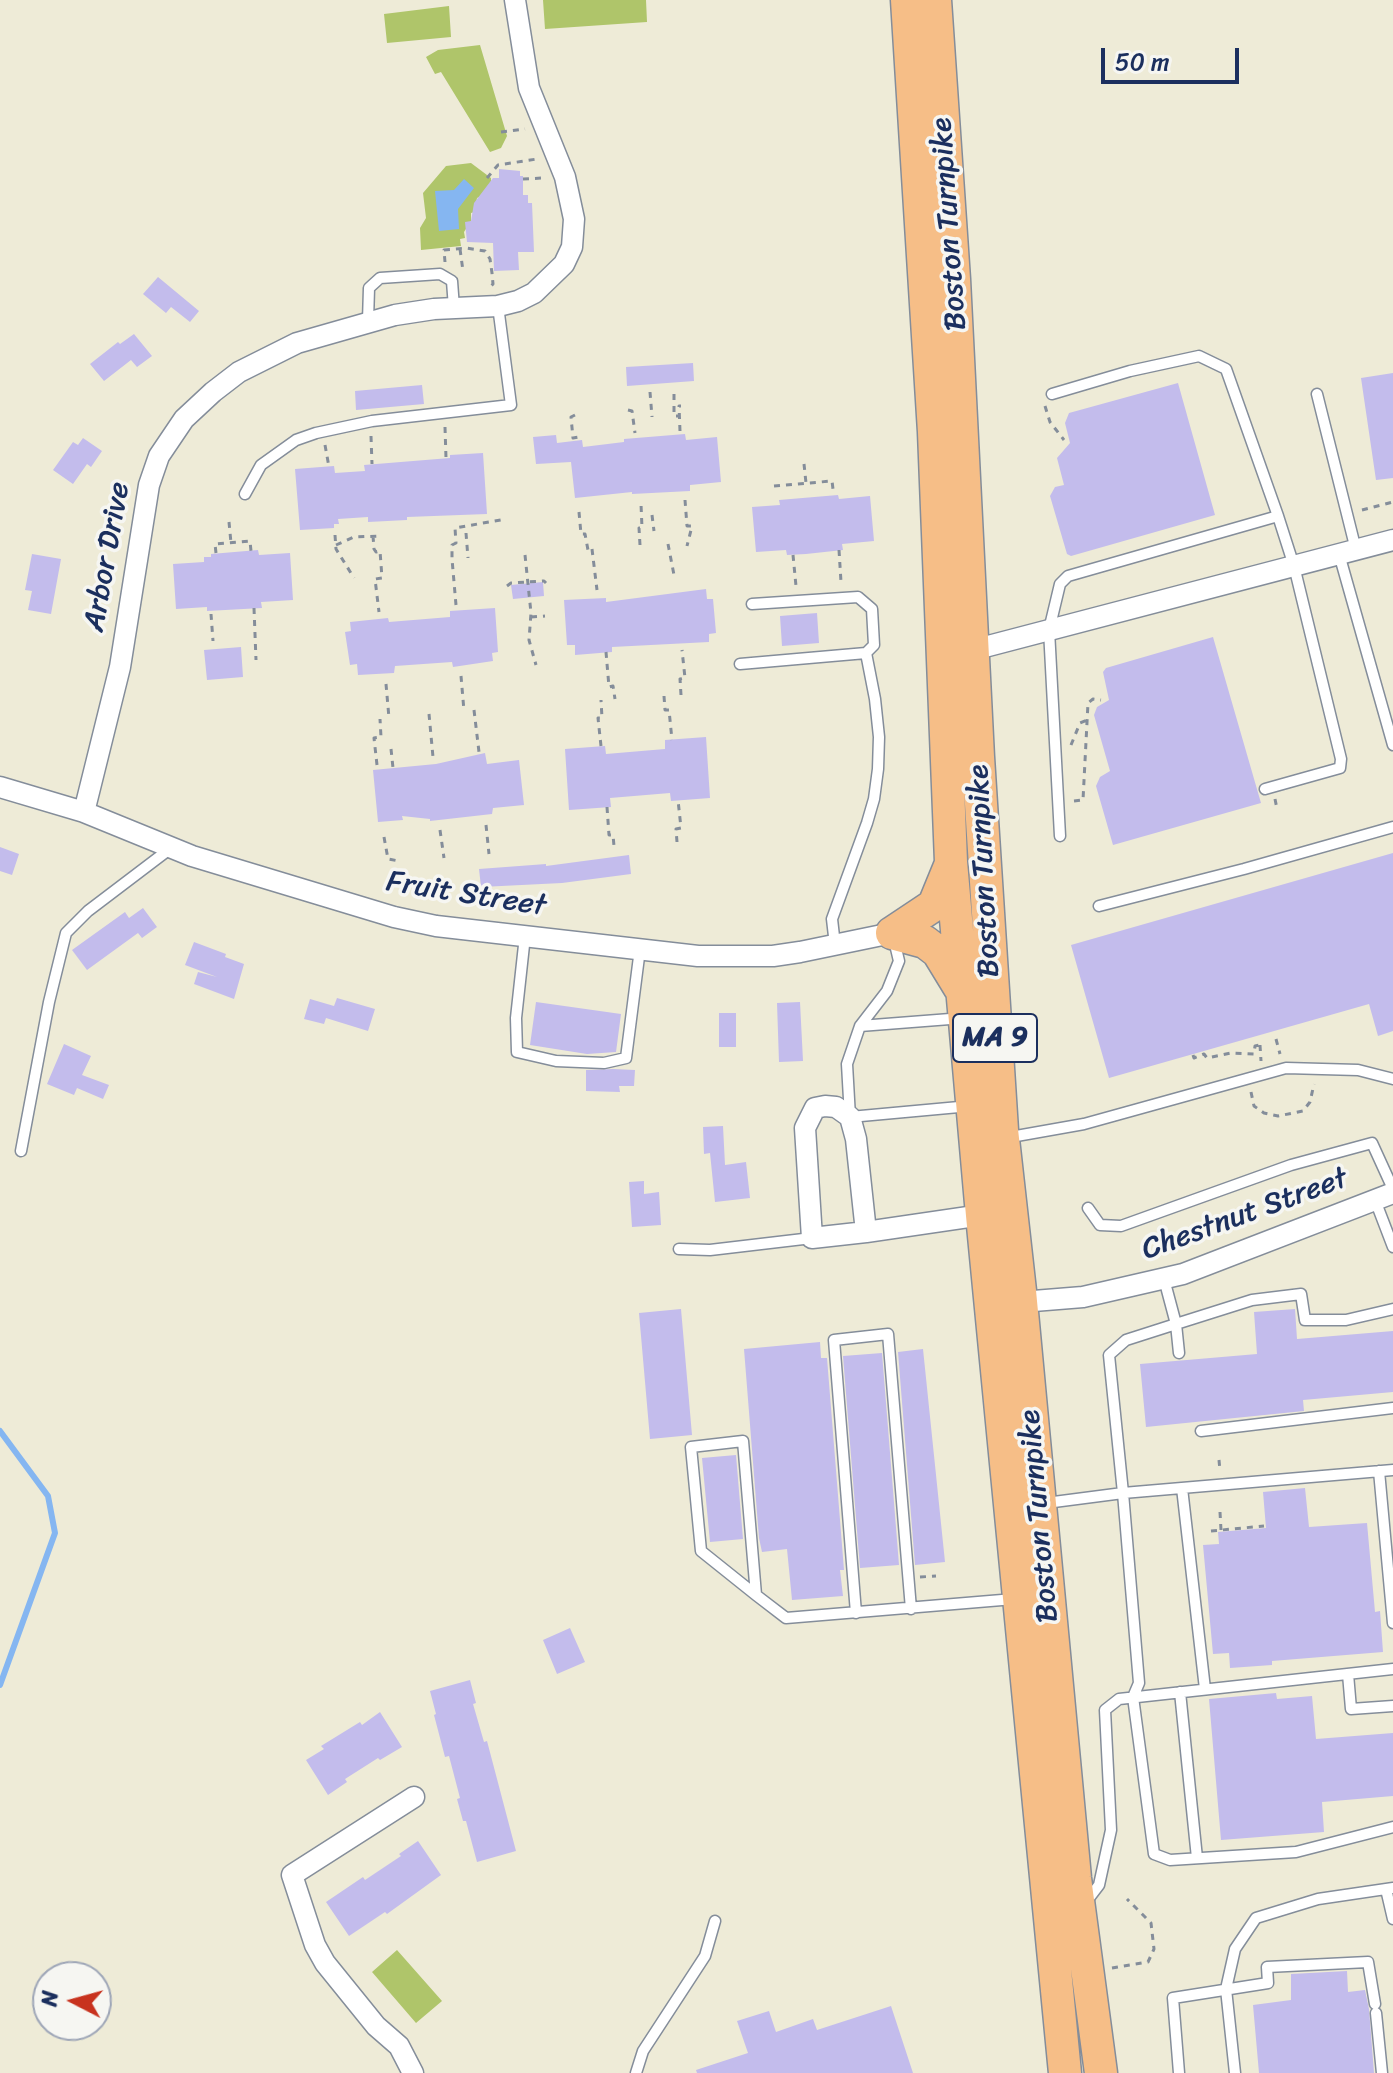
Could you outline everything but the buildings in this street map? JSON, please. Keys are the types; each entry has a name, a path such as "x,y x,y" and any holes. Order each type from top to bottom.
{"highway":[{"name":"Boston Turnpike","path":"907,0 934,432 951,862 1065,2073"},
{"name":"Boston Turnpike","path":"935,0 954,279 1002,1138 1021,1302 1080,1910 1101,2073"},
{"path":"892,933 934,905 951,862"},
{"path":"892,933 925,942 931,947 954,975 964,1005"}],"street":[{"name":"Arbor Drive","path":"84,812 120,667 149,485 159,456 184,419 239,372 297,343 395,315 454,308 493,298 518,301 534,293 558,272 572,247 574,219 565,177 529,88 515,0"},
{"path":"973,650 1393,540"},
{"name":"Fruit Street","path":"0,787 84,812 192,856 394,917 436,926 698,956 773,956 892,933"},
{"path":"866,1232 856,1139 850,1117 845,1111 825,1106 815,1108 805,1128 812,1238 866,1232 982,1215"},
{"name":"Chestnut Street","path":"1021,1302 1083,1297 1205,1267 1387,1194"},
{"path":"413,2073 399,2046 376,2026 325,1963 315,1945 292,1875 414,1797"}],"lane":[{"path":"368,321 369,288 380,278 440,274 452,281 454,308"},
{"path":"245,494 254,473 268,458 296,440 316,433 372,421 511,405 493,298"},
{"path":"1052,394 1130,371 1199,356 1226,369 1294,566 1341,759 1340,768 1265,789"},
{"path":"1317,394 1347,514 1347,552 1393,745"},
{"path":"1060,836 1049,630 1055,593 1060,584 1068,576 1278,516"},
{"path":"740,664 866,653 874,645 872,609 858,597 752,604"},
{"path":"835,945 832,919 867,823 878,769 877,711 866,653"},
{"path":"1099,906 1393,827"},
{"path":"21,1151 49,1002 66,933 88,911 172,847"},
{"path":"892,933 899,961 887,991 860,1026 847,1064 850,1117 972,1106"},
{"path":"525,936 516,1018 517,1052 556,1061 604,1063 626,1058 640,949"},
{"path":"860,1026 964,1005"},
{"path":"1002,1138 1084,1124 1286,1068 1358,1070 1393,1079"},
{"path":"1088,1208 1100,1225 1121,1226 1291,1165 1372,1143 1387,1194 1393,1247"},
{"path":"679,1249 710,1250 812,1238"},
{"path":"1164,1279 1176,1324 1179,1353"},
{"path":"1393,1309 1346,1320 1305,1320 1301,1294 1252,1300 1126,1340 1109,1355 1139,1683 1133,1697 1154,1854 1170,1860 1296,1852 1393,1827"},
{"path":"856,1613 834,1340 888,1334 911,1609"},
{"path":"1201,1431 1393,1408"},
{"path":"756,1595 743,1441 691,1447 701,1551 756,1595 786,1618 1020,1599"},
{"path":"1039,1504 1123,1493 1393,1470"},
{"path":"1379,1471 1393,1623"},
{"path":"1182,1488 1205,1689"},
{"path":"1080,1910 1099,1885 1111,1830 1105,1710 1119,1699 1393,1669"},
{"path":"1348,1674 1351,1709 1393,1706"},
{"path":"1180,1692 1197,1858"},
{"path":"1235,2073 1226,1989 1235,1949 1256,1918 1318,1899 1389,1888 1393,1919"},
{"path":"636,2073 643,2051 705,1956 715,1921"},
{"path":"1179,2073 1173,1998 1268,1983 1267,1967 1368,1962 1382,2073"}],"path":[{"path":"501,132 527,129"},
{"path":"487,178 498,165 540,159"},
{"path":"523,179 547,177"},
{"path":"460,249 461,268 466,276"},
{"path":"444,252 460,249 485,251 490,259 493,298"},
{"path":"650,392 652,417"},
{"path":"674,394 674,416 679,416"},
{"path":"1052,394 1044,402 1050,422 1064,440"},
{"path":"680,431 681,406"},
{"path":"628,410 632,411 635,433"},
{"path":"575,415 571,417 573,438 579,437"},
{"path":"442,426 446,432 446,458"},
{"path":"365,433 370,433 371,437 372,464"},
{"path":"328,443 324,446 329,467"},
{"path":"804,464 806,483"},
{"path":"774,486 832,481 833,489"},
{"path":"788,485 789,493"},
{"path":"685,500 687,526 692,526 687,546"},
{"path":"1347,514 1393,502"},
{"path":"640,545 641,504"},
{"path":"579,512 581,534 585,534 590,549 597,590"},
{"path":"652,515 654,531"},
{"path":"456,605 452,559 452,545 456,543 455,528 506,519"},
{"path":"229,522 231,543"},
{"path":"466,533 468,558"},
{"path":"335,535 341,558 354,578"},
{"path":"373,536 374,549 380,551 382,578 375,579 379,612"},
{"path":"336,545 354,537 381,536"},
{"path":"216,553 215,544 250,541 251,551"},
{"path":"668,544 674,575"},
{"path":"839,550 841,584 845,583 847,598"},
{"path":"525,555 531,617 529,640 536,665"},
{"path":"792,601 791,587 796,586 793,555"},
{"path":"507,586 511,583 546,583"},
{"path":"254,608 256,660"},
{"path":"211,614 213,641"},
{"path":"531,617 545,616"},
{"path":"681,695 680,679 685,678 682,650"},
{"path":"606,652 609,687 613,686 615,699"},
{"path":"461,676 464,711"},
{"path":"386,684 389,718"},
{"path":"664,696 665,710 669,710 672,740"},
{"path":"1058,802 1083,800 1088,703 1093,699 1101,700"},
{"path":"601,700 602,718 598,718 601,746"},
{"path":"474,710 479,752"},
{"path":"429,714 433,757"},
{"path":"377,765 374,738 381,737 380,719"},
{"path":"1055,747 1072,745 1080,723 1087,720"},
{"path":"391,749 393,768"},
{"path":"677,842 676,829 681,828 678,800"},
{"path":"607,807 609,835 613,835 614,846"},
{"path":"486,825 489,854"},
{"path":"440,830 444,858"},
{"path":"384,837 388,859 399,861"},
{"path":"1193,1055 1194,1058 1204,1054 1207,1058 1231,1053 1254,1054 1255,1046 1260,1045"},
{"path":"1247,1079 1254,1106 1264,1113 1278,1116 1303,1111 1310,1102 1315,1087 1310,1069"},
{"path":"1219,1460 1220,1475"},
{"path":"1220,1512 1221,1530"},
{"path":"1211,1531 1264,1526"},
{"path":"1088,1970 1148,1962 1154,1949 1151,1923 1127,1899"}],"green space":[{"path":"543,0 646,0 647,22 545,29"},
{"path":"449,6 451,37 387,43 384,14"},
{"path":"480,45 507,136 501,148 490,152 441,72 435,74 426,57 438,50"},
{"path":"471,163 491,178 491,192 477,198 475,212 471,213 471,221 464,232 465,238 460,239 461,246 421,250 420,228 426,218 423,193 446,166"},
{"path":"397,1950 442,2001 416,2023 372,1972"}],"water":[{"path":"464,179 474,188 458,209 459,229 439,231 435,191 454,190"}],"waterway":[{"path":"0,1431 48,1496 55,1533 0,1685"}]}
